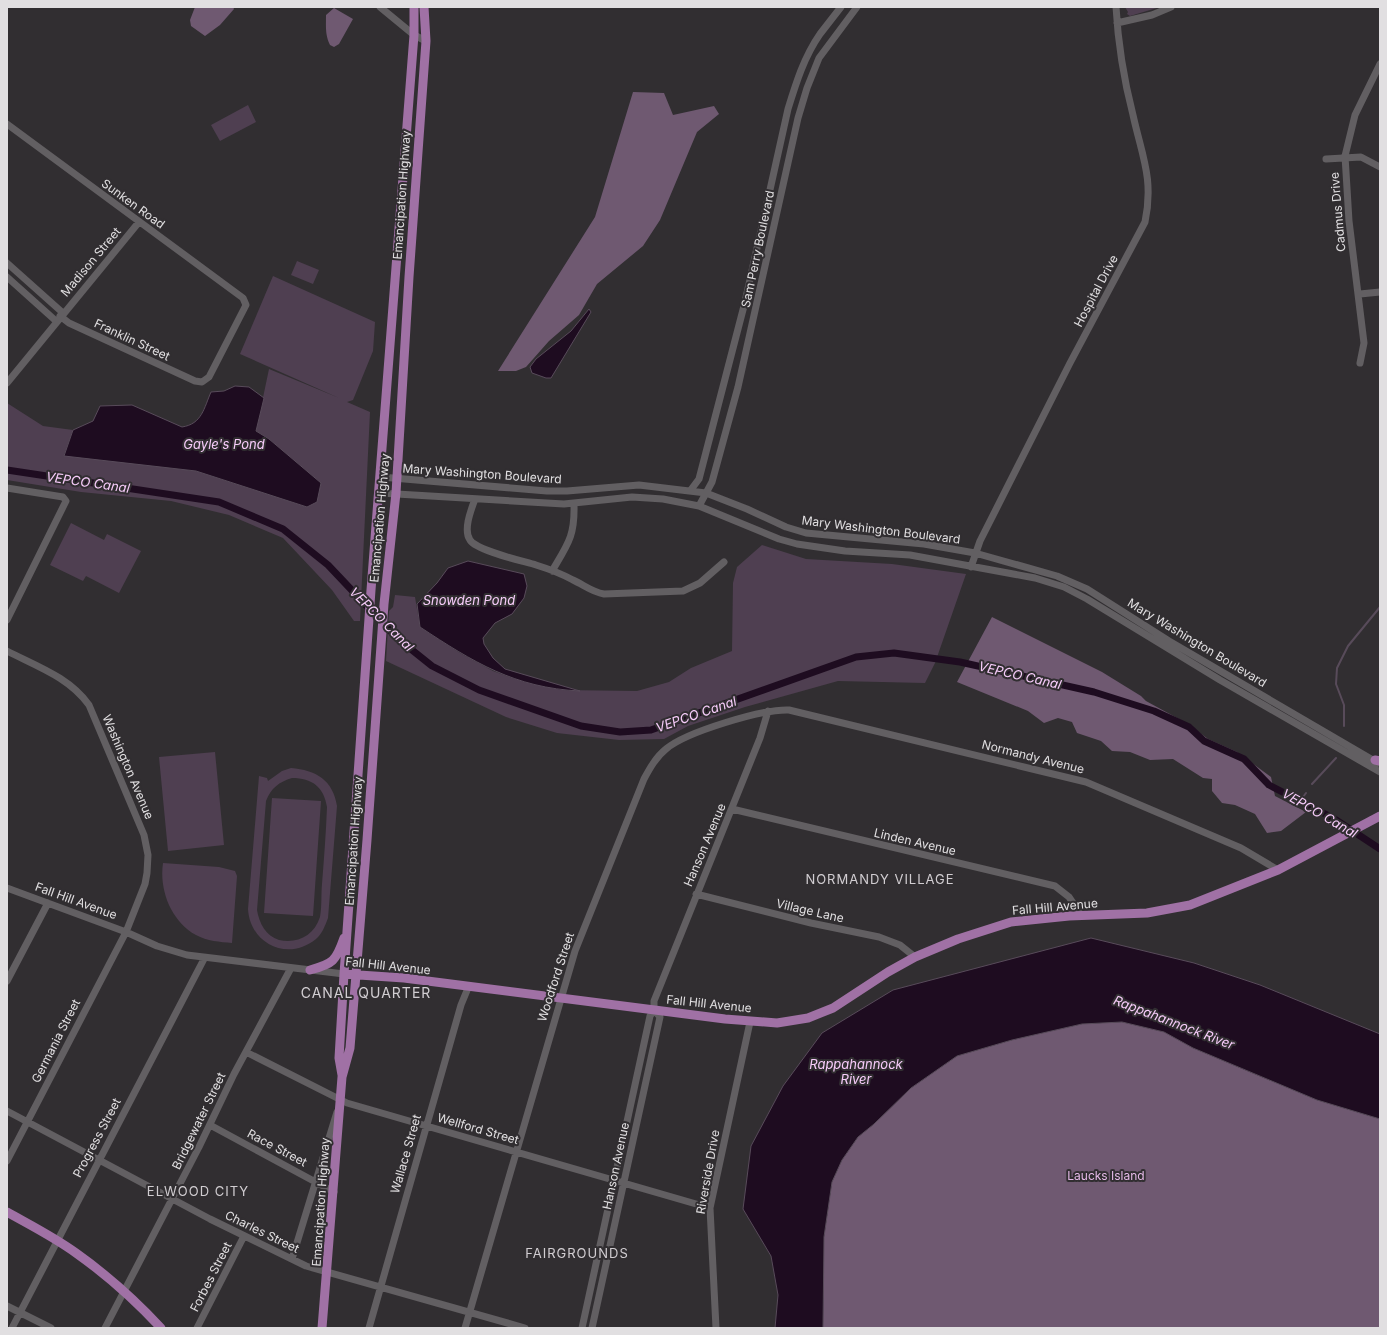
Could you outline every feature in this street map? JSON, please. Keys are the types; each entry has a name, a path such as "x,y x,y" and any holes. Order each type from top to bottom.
{"main road":[{"name":"Emancipation Highway","path":"342,1077 339,1058 344,974 414,35 414,7"},
{"name":"Emancipation Highway","path":"322,1328 342,1077 350,1048 367,840 380,648 396,493 425,38 424,7"},
{"name":"Fall Hill Avenue","path":"344,974 404,978 468,988 750,1022 777,1023 796,1021 823,1012 915,957 958,939 1011,922 1081,915 1135,914 1167,910 1204,900 1278,870 1334,842 1377,818"},
{"path":"310,970 327,965 334,960 339,952 348,926"},
{"path":"7,1212 56,1240 96,1267 123,1290 161,1328"}],"street":[{"path":"380,7 414,35 425,38"},
{"name":"Sam Perry Boulevard","path":"690,491 699,479 725,384 788,109 797,80 819,35 842,7"},
{"name":"Sam Perry Boulevard","path":"699,506 712,482 738,387 798,118 819,58 857,7"},
{"name":"Hospital Drive","path":"971,567 975,553 1067,370 1145,222 1149,202 1148,175 1132,115 1123,68 1116,7"},
{"path":"1117,22 1152,15 1171,7"},
{"name":"Cadmus Drive","path":"1360,363 1364,343 1360,294 1353,255 1345,156 1355,115 1380,64"},
{"name":"Sunken Road","path":"7,124 244,298 245,308 209,377 202,382 195,381"},
{"path":"1326,159 1345,156 1361,156 1380,167"},
{"name":"Madison Street","path":"7,383 139,222"},
{"name":"Franklin Street","path":"7,264 60,317"},
{"name":"Franklin Street","path":"7,277 69,323 195,381"},
{"path":"1360,294 1380,292"},
{"name":"Mary Washington Boulevard","path":"381,477 547,491 567,491 640,485 706,493 747,509 786,527 806,533 924,544 975,553 1056,576 1087,589 1173,644 1378,762"},
{"path":"7,488 65,498 66,503 7,620"},
{"name":"Mary Washington Boulevard","path":"380,493 537,504 574,504 632,497 663,499 699,506 780,539 797,544 846,551 910,555 1035,578 1070,590 1380,772"},
{"path":"475,499 469,517 468,535 472,543 503,556 552,571 576,581 588,589 604,594 669,593 690,589 700,583 724,562"},
{"path":"552,571 570,542 574,527 574,504"},
{"name":"Washington Avenue","path":"7,651 64,680 82,696 93,713 130,800 144,835 148,860 145,884 126,932"},
{"name":"Normandy Avenue","path":"768,711 789,710 1086,782 1241,848 1278,870"},
{"name":"Hanson Avenue","path":"582,1328 650,1016 654,1010 654,1001 760,738 768,711"},
{"name":"Woodford Street","path":"465,1328 517,1152 560,998 575,951 640,789 658,757 680,740 768,711"},
{"name":"Linden Avenue","path":"732,809 1055,886 1069,897 1081,915"},
{"name":"Fall Hill Avenue","path":"7,888 126,932 170,951 204,959 344,974"},
{"name":"Village Lane","path":"696,894 826,926 879,937 900,944 915,957"},
{"path":"7,981 48,903"},
{"name":"Germania Street","path":"7,1161 126,932"},
{"name":"Progress Street","path":"12,1328 56,1240 204,959"},
{"name":"Bridgewater Street","path":"105,1328 123,1290 291,968"},
{"name":"Wallace Street","path":"369,1328 426,1125 461,1005 468,988"},
{"name":"Hanson Avenue","path":"592,1328 660,1017 654,1010"},
{"name":"Riverside Drive","path":"716,1328 710,1208 750,1022"},
{"name":"Wellford Street","path":"246,1052 340,1101 710,1208"},
{"path":"292,1259 340,1101"},
{"name":"Charles Street","path":"7,1112 244,1236 292,1259 327,1273 380,1286 525,1328"},
{"name":"Race Street","path":"210,1125 334,1192"},
{"name":"Forbes Street","path":"197,1328 244,1236"},
{"path":"7,1306 51,1328"}],"shaded area":[{"path":"1125,7 1160,7 1130,16 1127,14 1128,12"},
{"path":"248,105 256,122 220,141 211,125"},
{"path":"297,261 319,270 313,284 291,275"},
{"path":"273,276 375,322 373,351 353,400 347,402 370,412 360,621 354,621 332,590 283,538 229,515 171,501 81,492 7,480 7,403 43,426 73,430 64,455 196,471 307,507 321,483 269,439 256,431 269,369 339,398 240,354"},
{"path":"71,523 104,540 107,534 141,551 119,593 86,576 83,581 50,565"},
{"path":"762,545 806,559 892,564 966,574 935,663 925,683 838,681 745,707 688,726 664,739 619,740 557,733 506,717 386,661 389,611 393,607 395,595 415,597 420,627 460,653 493,671 512,678 561,690 637,691 669,682 691,668 732,651 733,583 737,567"},
{"path":"215,752 224,845 168,851 159,757"},
{"path":"291,768 300,769 322,778 332,789 337,806 328,918 322,932 316,939 305,946 294,949 283,949 272,946 263,940 256,932 250,921 248,909 259,776 267,778 268,781 282,771","holes":["292,778 299,778 311,782 320,789 327,807 321,909 317,924 309,934 292,941 286,941 274,938 267,932 259,920 257,910 266,801 270,792 283,781"]},
{"path":"272,798 321,801 313,916 264,913"},
{"path":"163,863 219,867 235,871 237,876 232,943 214,941 200,937 187,929 180,922 165,894 162,873"}],"green space":[{"path":"195,7 233,7 234,9 220,25 205,36 191,26 190,20"},
{"path":"334,8 353,19 339,44 334,47 330,45 328,41 326,15"},
{"path":"633,92 664,93 673,115 714,106 719,114 697,132 660,220 643,246 597,284 579,315 549,341 526,367 516,371 498,371 595,217"},
{"path":"992,617 1102,672 1141,696 1146,701 1188,724 1208,739 1237,752 1271,777 1275,796 1306,812 1281,831 1267,833 1255,814 1235,805 1222,803 1212,791 1212,779 1203,778 1173,759 1150,760 1130,752 1112,751 1101,741 1077,733 1072,722 1058,718 1044,723 1028,711 957,682"},
{"name":"Laucks Island","path":"1122,1022 1164,1032 1193,1048 1317,1100 1380,1119 1380,1328 823,1328 824,1237 832,1182 842,1160 858,1137 874,1124 911,1088 957,1056 1012,1040 1082,1024"}],"water":[{"path":"589,309 591,312 551,378 546,378 532,373 530,367 536,359 571,331"},
{"name":"Gayle's Pond","path":"235,386 249,387 264,398 256,431 269,439 321,483 317,502 307,507 196,471 64,456 73,430 93,421 100,406 132,405 182,427 194,423 198,419 211,392 224,391"},
{"name":"Snowden Pond","path":"468,561 524,574 527,586 524,598 512,614 495,623 483,638 484,644 493,658 505,669 580,691 535,685 515,679 477,662 420,627 417,604 437,583 448,568"},
{"name":"Rappahannock River","path":"1091,938 1194,963 1260,985 1380,1034 1380,1119 1317,1100 1193,1048 1164,1032 1122,1022 1082,1024 1012,1040 957,1056 911,1088 874,1124 858,1137 842,1160 832,1182 824,1237 823,1328 775,1328 778,1295 771,1256 743,1209 751,1146 783,1086 822,1033 893,990"}],"waterway":[{"name":"VEPCO Canal","path":"7,470 219,502 283,529 328,565 397,638 432,666 479,690 581,726 620,732 651,730 856,657 894,653 960,662 1094,692 1154,711 1189,727 1204,741 1244,759 1269,785 1333,818 1380,849"},
{"path":"1344,726 1344,705 1336,684 1337,668 1348,646 1380,607"},
{"path":"1312,784 1336,758"},
{"path":"1300,801 1306,793"}],"district":[{"name":"NORMANDY VILLAGE","path":"880,879"},
{"name":"CANAL QUARTER","path":"366,993"},
{"name":"ELWOOD CITY","path":"198,1191"},
{"name":"FAIRGROUNDS","path":"577,1253"}]}
